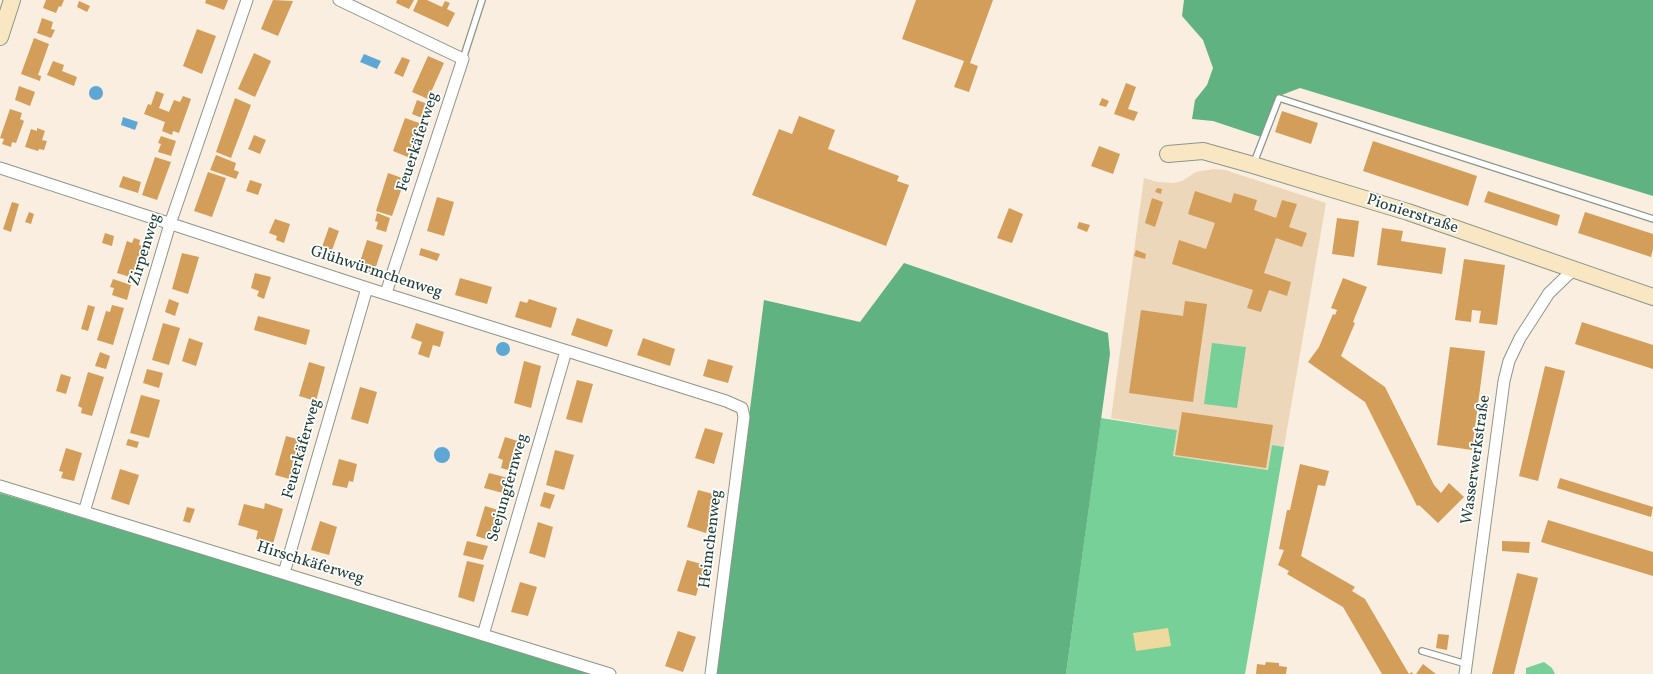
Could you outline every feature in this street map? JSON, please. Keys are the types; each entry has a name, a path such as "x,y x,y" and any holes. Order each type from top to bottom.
{"street":[{"path":"0,37 12,0"},
{"name":"Zirpenweg","path":"84,512 170,224 247,0"},
{"path":"339,0 463,59"},
{"name":"Feuerkäferweg","path":"386,293 463,59"},
{"name":"Pionierstraße","path":"1168,154 1203,151 1253,165 1408,212 1653,297"},
{"name":"Glühwürmchenweg","path":"0,168 367,288 742,408"},
{"name":"Wasserwerkstraße","path":"1465,669 1504,381 1510,360 1520,338 1549,293 1573,270"},
{"name":"Feuerkäferweg","path":"284,573 367,288"},
{"name":"Seejungfernweg","path":"483,634 566,351"},
{"name":"Heimchenweg","path":"711,674 743,425 742,408"},
{"name":"Hirschkäferweg","path":"0,486 610,674"}],"lane":[{"name":"Feuerkäferweg","path":"463,59 482,0"},
{"path":"1253,165 1279,98 1653,219"},
{"path":"1422,651 1465,669"}],"shaded area":[{"path":"1214,169 1225,170 1326,203 1284,447 1272,445 1268,470 1173,456 1177,430 1111,418 1144,178 1158,182 1174,183 1182,181 1196,172"}],"green space":[{"path":"1184,0 1653,0 1653,196 1300,88 1279,96 1264,138 1213,121 1192,119 1195,100 1207,85 1213,68 1203,40 1182,16"},
{"path":"904,263 1108,333 1110,354 1066,674 716,674 764,300 860,322"},
{"path":"1212,343 1246,347 1237,408 1204,404"},
{"path":"1101,418 1177,430 1173,456 1268,470 1272,445 1284,447 1245,674 1066,674"},
{"path":"0,493 96,522 595,674 0,674"},
{"path":"1544,662 1552,668 1555,674 1526,674 1526,668"}],"sand":[{"path":"1168,628 1171,646 1136,651 1133,633"}],"water":[{"path":"364,54 381,61 377,69 360,62"},
{"path":"93,86 99,86 103,90 103,96 99,100 93,100 89,96 89,90"},
{"path":"123,117 138,122 135,130 121,125"},
{"path":"500,342 506,342 510,346 510,352 506,356 500,356 496,352 496,346"},
{"path":"442,447 448,449 450,455 448,461 442,463 436,461 434,455 436,449"}],"building":[{"path":"46,0 64,0 56,13 43,8"},
{"path":"206,0 228,0 224,10 205,3"},
{"path":"273,0 293,1 278,36 261,29"},
{"path":"397,0 414,0 409,9 396,3"},
{"path":"418,0 427,0 442,7 445,1 450,3 447,9 455,13 448,27 413,11"},
{"path":"916,0 993,0 970,63 978,66 969,92 954,87 964,61 902,39"},
{"path":"79,1 90,6 87,12 77,7"},
{"path":"42,18 53,22 51,29 55,30 51,38 37,33"},
{"path":"197,29 216,36 202,74 183,66"},
{"path":"34,38 49,44 38,75 41,76 40,81 21,74"},
{"path":"254,53 271,61 255,97 238,89"},
{"path":"428,56 444,63 428,99 412,92"},
{"path":"402,57 410,60 403,77 394,73"},
{"path":"53,61 64,65 62,71 77,77 74,86 47,75"},
{"path":"1126,83 1136,87 1128,109 1138,112 1134,121 1114,114"},
{"path":"19,86 35,92 30,106 15,100"},
{"path":"156,91 164,94 159,108 169,112 174,100 180,102 183,96 191,99 179,133 173,131 172,135 162,131 165,122 144,114 148,104 151,105"},
{"path":"235,98 251,105 231,158 216,152"},
{"path":"1102,98 1109,101 1106,107 1099,105"},
{"path":"417,100 428,104 422,118 412,114"},
{"path":"10,109 22,113 20,119 24,121 16,143 12,142 11,147 2,144 4,139 0,138"},
{"path":"1282,111 1318,123 1311,144 1275,132"},
{"path":"799,116 835,130 828,149 899,176 897,181 909,185 886,246 752,195 779,129 792,134"},
{"path":"405,118 422,124 410,158 393,151"},
{"path":"37,128 45,131 42,140 47,141 44,150 39,149 38,151 25,147 31,129 37,131"},
{"path":"254,135 266,140 260,154 248,149"},
{"path":"161,136 176,141 171,156 158,152 161,144 158,143"},
{"path":"1373,141 1477,176 1468,206 1363,171"},
{"path":"1099,146 1120,154 1113,174 1091,166"},
{"path":"216,155 236,163 234,170 239,172 236,179 210,170"},
{"path":"155,157 171,162 157,200 142,195"},
{"path":"208,172 226,178 212,217 194,211"},
{"path":"388,173 405,179 392,216 376,211"},
{"path":"123,176 141,182 138,193 119,187"},
{"path":"250,180 262,184 258,195 246,191"},
{"path":"1157,188 1162,189 1161,194 1155,192"},
{"path":"1195,191 1231,203 1234,193 1257,200 1254,210 1276,218 1282,200 1297,204 1289,227 1307,233 1302,247 1276,238 1264,273 1291,282 1287,296 1269,290 1261,312 1247,308 1253,290 1172,264 1179,240 1206,249 1215,223 1188,214"},
{"path":"1488,191 1560,215 1557,226 1484,202"},
{"path":"437,197 454,202 444,236 427,231"},
{"path":"1152,198 1163,202 1155,227 1145,223"},
{"path":"12,202 19,204 11,232 3,229"},
{"path":"1009,208 1023,214 1012,243 997,238"},
{"path":"29,212 34,214 31,224 25,222"},
{"path":"1585,212 1653,234 1653,249 1651,257 1578,233"},
{"path":"377,213 390,218 386,232 376,229 378,222 375,221"},
{"path":"1337,218 1359,221 1354,257 1332,254"},
{"path":"275,219 290,224 284,243 276,240 277,236 269,233"},
{"path":"1079,222 1090,225 1087,232 1077,228"},
{"path":"329,227 339,231 332,250 322,247"},
{"path":"1382,228 1403,231 1401,241 1446,248 1442,274 1377,265"},
{"path":"105,233 114,236 112,246 102,243"},
{"path":"134,238 140,240 139,245 143,246 133,278 117,273 127,241 132,243"},
{"path":"367,240 383,245 373,276 357,271"},
{"path":"421,248 440,254 437,261 419,255"},
{"path":"1136,250 1146,254 1145,259 1134,256"},
{"path":"182,253 199,257 188,294 172,289"},
{"path":"1464,259 1505,265 1497,325 1479,323 1481,311 1472,310 1471,322 1455,320"},
{"path":"255,273 271,277 264,299 257,296 259,291 251,288"},
{"path":"460,278 492,287 487,304 455,295"},
{"path":"1343,278 1367,287 1353,322 1355,323 1341,356 1385,387 1434,485 1441,493 1449,483 1464,497 1438,523 1419,505 1417,506 1365,402 1308,362 1319,347 1333,314 1335,315 1337,310 1331,308"},
{"path":"113,279 131,285 127,300 112,295 114,288 110,287"},
{"path":"169,299 179,303 175,316 165,312"},
{"path":"529,299 557,308 551,328 515,317 520,301 527,303"},
{"path":"1185,301 1207,304 1193,402 1129,393 1141,310 1183,316"},
{"path":"88,305 95,307 88,331 81,329"},
{"path":"112,305 124,308 113,345 97,340 106,311 110,312"},
{"path":"258,316 310,330 306,345 254,330"},
{"path":"577,318 613,330 607,347 571,335"},
{"path":"1582,322 1653,345 1653,369 1575,344"},
{"path":"163,323 180,328 169,365 152,360"},
{"path":"416,323 444,332 440,347 433,345 429,358 418,354 422,342 411,338"},
{"path":"189,338 203,343 196,366 182,361"},
{"path":"643,338 675,349 670,366 637,355"},
{"path":"1450,347 1485,351 1472,450 1437,445"},
{"path":"100,352 110,356 106,369 95,366"},
{"path":"708,359 733,366 728,383 703,376"},
{"path":"524,361 541,366 531,408 514,403"},
{"path":"309,362 325,367 316,401 299,396"},
{"path":"1545,366 1565,371 1538,481 1519,476"},
{"path":"147,369 163,373 159,388 143,383"},
{"path":"88,372 104,377 92,416 81,413 82,408 78,406"},
{"path":"61,374 71,377 66,394 56,391"},
{"path":"577,380 593,384 582,423 566,419"},
{"path":"360,387 377,392 368,424 351,419"},
{"path":"141,395 160,400 149,438 130,433"},
{"path":"1182,412 1273,425 1266,468 1175,455"},
{"path":"705,428 723,433 714,464 695,458"},
{"path":"286,436 304,441 293,480 275,475"},
{"path":"505,437 521,442 512,471 501,468 503,460 498,458"},
{"path":"128,439 139,442 137,448 126,445"},
{"path":"66,448 82,453 74,481 61,478 63,472 59,471"},
{"path":"555,450 574,455 564,490 546,485"},
{"path":"339,459 357,464 353,482 349,481 347,488 332,485"},
{"path":"1300,464 1329,471 1325,486 1318,485 1301,556 1355,587 1352,591 1365,599 1409,674 1382,674 1343,607 1287,574 1289,571 1278,565 1284,550 1279,549 1287,510 1290,510"},
{"path":"120,469 139,475 129,505 111,499"},
{"path":"489,473 508,478 503,493 484,488"},
{"path":"1560,478 1653,507 1651,517 1557,488"},
{"path":"698,490 717,495 706,533 687,527"},
{"path":"544,492 555,495 550,509 540,506"},
{"path":"265,503 283,509 273,544 256,539 258,531 238,525 244,504 264,509"},
{"path":"485,506 501,511 492,541 476,536"},
{"path":"187,507 195,509 190,523 183,521"},
{"path":"1548,520 1653,552 1653,576 1541,542"},
{"path":"320,521 337,527 329,555 311,550"},
{"path":"538,522 553,527 545,558 529,553"},
{"path":"467,541 488,546 483,560 463,555"},
{"path":"1502,541 1530,542 1529,553 1502,551"},
{"path":"687,560 705,565 696,596 677,591"},
{"path":"467,561 484,565 474,602 458,597"},
{"path":"1517,573 1538,578 1514,674 1492,674"},
{"path":"520,582 537,587 528,616 511,612"},
{"path":"678,631 696,637 683,672 665,666"},
{"path":"1438,634 1449,635 1447,650 1436,648"},
{"path":"1266,662 1279,663 1279,666 1287,667 1286,674 1256,674 1257,664 1265,665"},
{"path":"1423,664 1436,674 1416,674"}]}
